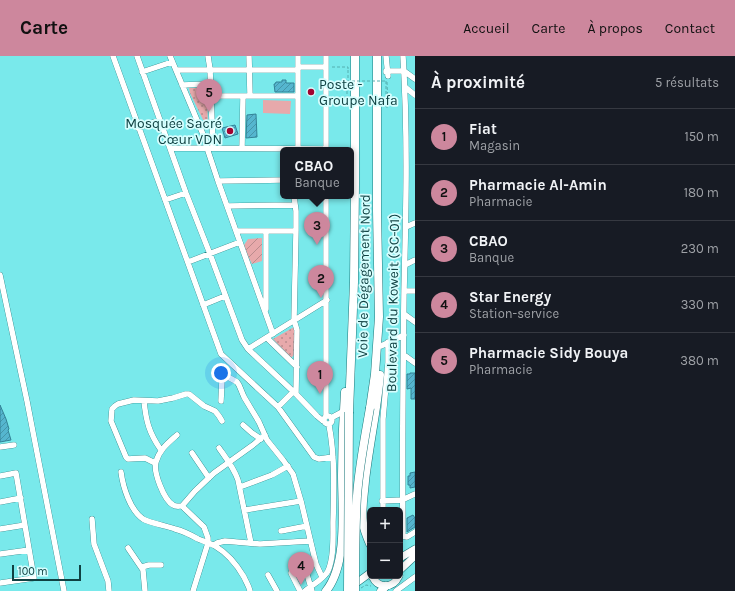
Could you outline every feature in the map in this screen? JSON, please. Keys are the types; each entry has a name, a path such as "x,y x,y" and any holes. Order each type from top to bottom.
{"highway":[{"name":"Voie de Dégagement Nord","path":"348,591 346,411 354,282 355,56"},
{"name":"Voie de Dégagement Nord","path":"356,591 357,496 375,374 378,341 377,56"},
{"path":"367,534 363,524 363,502 369,450 385,344 379,289"},
{"path":"326,591 335,574 341,549 343,514 342,475 346,411"}],"main road":[{"path":"403,556 415,550"},
{"path":"403,567 415,556"},
{"path":"348,591 367,575"},
{"path":"348,591 364,583 373,581 383,588 393,584 397,579"}],"street":[{"path":"113,56 221,354 278,407 314,457 319,459 333,457"},
{"path":"137,56 186,193 241,339 248,349 317,416 327,418 346,411"},
{"path":"170,56 210,148 218,181 273,334"},
{"path":"208,56 211,96 210,148"},
{"path":"249,56 250,95"},
{"path":"295,147 298,96 298,56"},
{"path":"326,56 326,147"},
{"path":"386,56 387,77 404,71 415,79"},
{"name":"Boulevard du Koweit (SC-01)","path":"403,56 405,87 406,227 404,291 403,536 407,537 415,532"},
{"path":"142,72 172,62"},
{"path":"176,70 326,67"},
{"path":"182,85 210,84"},
{"path":"405,87 415,95"},
{"path":"211,96 298,96"},
{"path":"242,148 243,96"},
{"path":"138,128 160,120"},
{"path":"170,148 280,149"},
{"path":"218,181 280,180"},
{"path":"165,200 186,193"},
{"path":"278,407 295,393 297,330 294,320 296,230 294,199"},
{"path":"305,591 312,589 328,569 332,548 334,498 333,457 329,424 325,424 327,418 326,199"},
{"path":"227,206 295,205"},
{"path":"406,227 415,223"},
{"path":"236,231 296,230"},
{"path":"266,231 266,314"},
{"path":"188,262 240,242"},
{"path":"405,265 415,260"},
{"path":"0,276 27,401 64,591"},
{"path":"404,291 415,291"},
{"path":"203,306 225,296"},
{"path":"248,349 326,300"},
{"path":"404,314 415,322"},
{"path":"383,507 382,419 388,363 385,344 404,335"},
{"path":"267,338 297,367"},
{"path":"404,355 415,363"},
{"path":"221,401 222,378 228,377 237,382 239,385 244,397 259,422 263,437"},
{"path":"155,463 144,458 126,458 111,421 112,410 118,404 134,400 158,401 189,394 204,406 215,411 222,421"},
{"path":"144,401 150,430 161,450"},
{"path":"243,425 252,433 267,440 288,466 296,482 316,564 322,577"},
{"path":"177,435 161,450 155,463 158,478 166,498 171,504 175,506 182,506 204,527 211,544 193,591"},
{"path":"182,506 209,478 263,437"},
{"path":"0,447 14,445"},
{"path":"219,448 230,462 236,474 251,543"},
{"path":"192,454 209,478"},
{"path":"240,487 288,466"},
{"path":"121,472 128,497 138,514 144,519 177,529 211,544 222,551 240,570 250,591"},
{"path":"0,476 16,473 34,578 0,583"},
{"path":"382,501 402,500 415,494"},
{"path":"0,502 20,498"},
{"path":"245,510 301,501"},
{"path":"92,520 94,544 108,581 109,591"},
{"path":"0,529 25,525"},
{"path":"281,531 307,526"},
{"path":"211,544 225,541 273,544 310,541"},
{"path":"128,548 144,572 145,591"},
{"path":"0,554 29,550"},
{"path":"300,591 291,573 293,568 299,564 304,565 312,589"},
{"path":"142,567 149,565 160,565"},
{"path":"268,575 278,591"},
{"path":"396,591 415,577"}],"path":[{"path":"326,67 348,67 349,106 347,106 347,81 387,77"},
{"path":"387,77 388,107 386,107 387,77"},
{"path":"356,591 373,581"}],"shaded area":[{"path":"189,88 207,88 208,130 190,93"},
{"path":"263,100 291,101 290,114 263,113"},
{"path":"262,238 262,261 252,264 244,245 248,239"},
{"path":"294,327 295,354 291,358 273,339"}],"building":[{"path":"282,80 286,80 286,83 294,83 294,92 275,92 274,84 276,82 282,82"},
{"path":"256,114 257,137 246,138 247,115"},
{"name":"Mosquée Sacré Cœur VDN","path":"235,125 238,134 225,138 222,128"},
{"path":"415,373 415,399 411,399 411,388 407,389 407,374"},
{"path":"0,405 6,419 11,440 0,442"},
{"path":"415,472 415,487 410,488 410,485 408,485 408,476 410,476 410,473"},
{"path":"413,515 415,518 415,527 407,532 407,518"}],"place":[{"name":"Poste - Groupe Nafa","path":"311,92"},
{"name":"Pharmacie Sidy Bouya","path":"209,112"},
{"name":"Mosquée Sacré Cœur VDN","path":"230,131"},
{"name":"CBAO","path":"317,245"},
{"name":"Pharmacie Al-Amin","path":"321,298"},
{"name":"Fiat","path":"320,394"},
{"name":"Star Energy","path":"301,585"}]}
